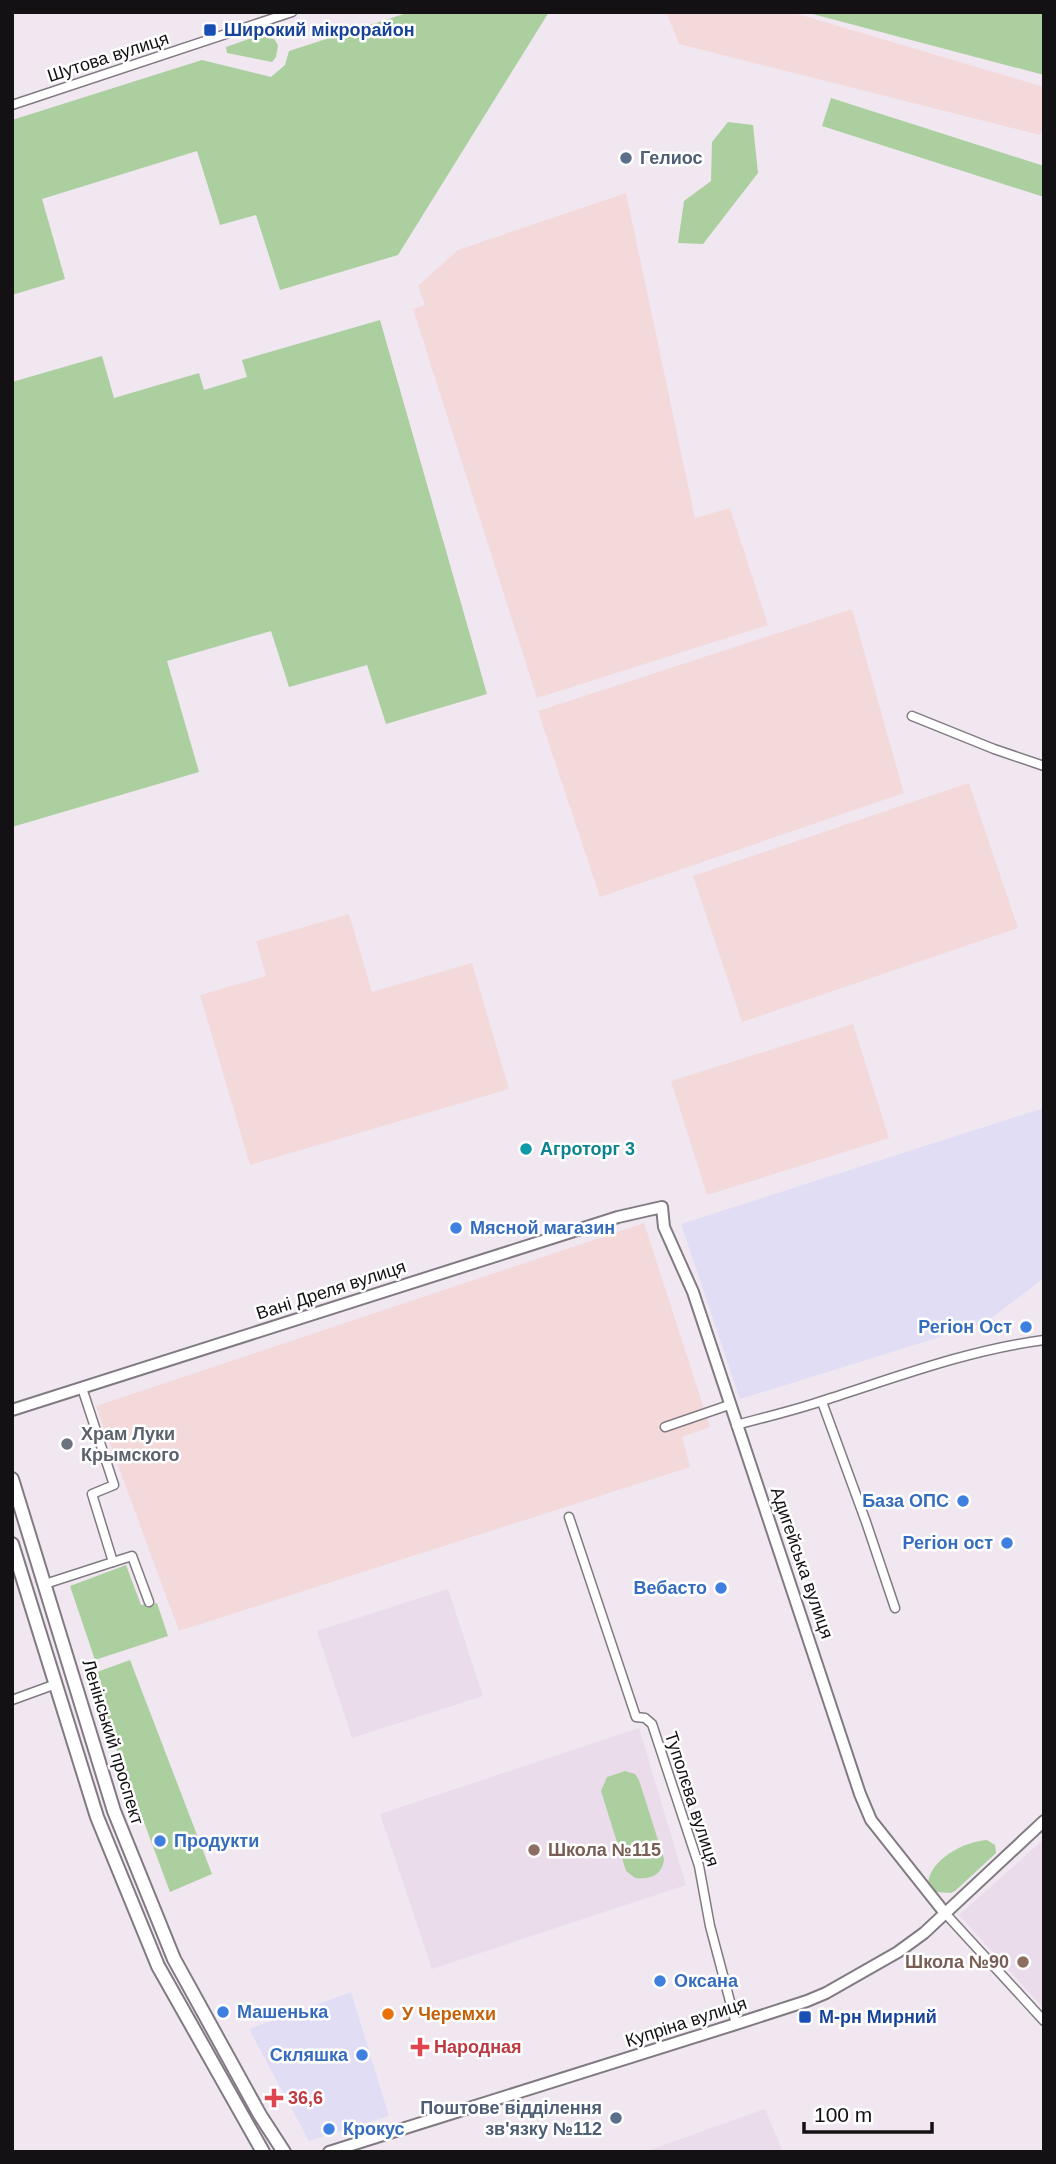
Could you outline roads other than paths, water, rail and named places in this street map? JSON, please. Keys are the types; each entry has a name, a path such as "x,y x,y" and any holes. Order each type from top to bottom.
{"main road":[{"name":"Ленінський проспект","path":"12,1479 114,1811 174,1959 260,2115 284,2152"},
{"name":"Ленінський проспект","path":"12,1544 97,1817 158,1966 263,2152"}],"street":[{"name":"Шутова вулиця","path":"12,105 292,12"},
{"path":"912,716 994,750 1044,766"},
{"name":"Вані Дреля вулиця","path":"12,1410 618,1217 662,1207"},
{"name":"Адигейська вулиця","path":"662,1207 664,1227 693,1292 860,1794 871,1820 944,1912"},
{"path":"736,1426 822,1402 919,1368 1012,1344 1044,1340"},
{"path":"82,1388 114,1485 92,1494 113,1562"},
{"path":"822,1402 895,1608"},
{"path":"664,1427 729,1405"},
{"name":"Туполєва вулиця","path":"569,1517 636,1717 645,1718 652,1724 699,1866 710,1926 736,2024"},
{"path":"45,1584 132,1556 149,1602"},
{"path":"12,1700 56,1684"},
{"name":"Купріна вулиця","path":"330,2152 349,2149 807,2001 898,1952 924,1933 1044,1821"},
{"path":"944,1912 1044,2021"}],"place":[{"name":"Широкий мікрорайон","path":"210,30"},
{"name":"Гелиос","path":"626,158"},
{"name":"Агроторг 3","path":"526,1149"},
{"name":"Мясной магазин","path":"456,1228"},
{"name":"Регіон Ост","path":"1026,1327"},
{"name":"Храм Луки Крымского","path":"67,1444"},
{"name":"База ОПС","path":"963,1501"},
{"name":"Регіон ост","path":"1007,1543"},
{"name":"Вебасто","path":"721,1588"},
{"name":"Продукти","path":"160,1841"},
{"name":"Школа №115","path":"534,1850"},
{"name":"Школа №90","path":"1023,1962"},
{"name":"Оксана","path":"660,1981"},
{"name":"Машенька","path":"223,2012"},
{"name":"У Черемхи","path":"388,2014"},
{"name":"М-рн Мирний","path":"805,2017"},
{"name":"Народная","path":"420,2047"},
{"name":"Скляшка","path":"362,2055"},
{"name":"36,6","path":"274,2098"},
{"name":"Поштове відділення зв'язку №112","path":"616,2118"},
{"name":"Крокус","path":"329,2129"}]}
